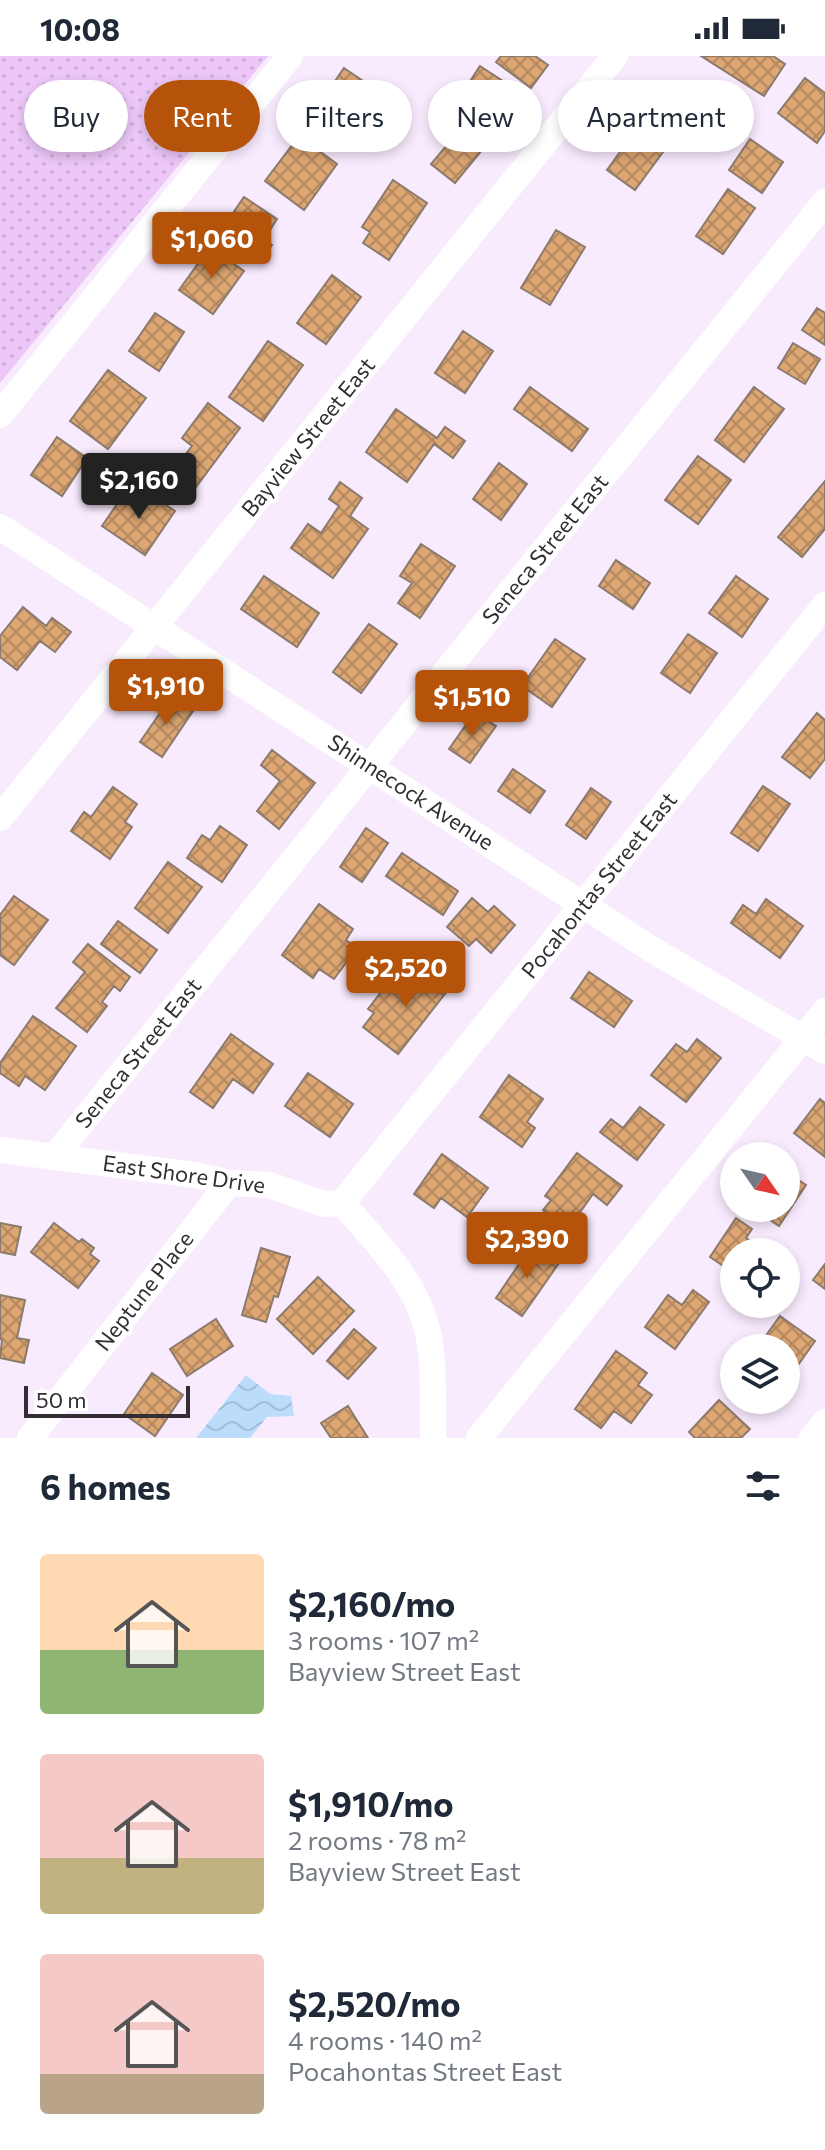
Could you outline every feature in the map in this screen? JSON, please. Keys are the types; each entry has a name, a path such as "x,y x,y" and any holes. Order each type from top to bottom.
{"street":[{"path":"0,415 290,56"},
{"name":"Bayview Street East","path":"0,818 615,56"},
{"name":"Seneca Street East","path":"54,1157 825,202"},
{"name":"Shinnecock Avenue","path":"0,527 651,949 814,1045"},
{"name":"Pocahontas Street East","path":"342,1203 825,605"},
{"path":"479,1438 814,1045 825,1011"},
{"name":"East Shore Drive","path":"0,1150 195,1175 229,1183 270,1185 323,1204 342,1203"},
{"name":"Neptune Place","path":"30,1438 229,1183"},
{"path":"342,1203 393,1261 416,1299 429,1338 433,1438"},
{"path":"812,1438 825,1422"}],"shaded area":[{"path":"0,56 268,56 248,80 144,80 144,152 189,152 0,383"}],"water":[{"path":"246,1375 270,1394 291,1396 294,1416 267,1417 250,1438 196,1438"}],"building":[{"path":"501,56 535,56 548,65 537,80 520,80 496,62"},
{"path":"701,56 773,56 785,64 764,96 754,90 754,80 739,80"},
{"path":"480,66 501,80 471,80"},
{"path":"344,68 362,80 336,80"},
{"path":"805,78 825,93 825,131 817,143 778,113"},
{"path":"754,142 783,162 762,193 729,170 741,152 754,152"},
{"path":"287,152 321,152 337,164 304,210 265,181"},
{"path":"441,152 480,152 455,183 431,164"},
{"path":"620,152 663,152 635,190 607,170"},
{"path":"393,180 427,203 389,260 363,243 370,232 362,227"},
{"path":"728,189 755,208 723,254 696,236"},
{"path":"244,197 277,219 264,239 272,245 263,257 222,229"},
{"path":"556,230 585,247 550,305 521,288"},
{"path":"210,247 244,271 213,314 179,290"},
{"path":"332,275 361,297 326,344 297,323"},
{"path":"817,308 825,313 825,345 802,330"},
{"path":"155,313 184,332 159,371 129,351"},
{"path":"463,331 493,351 465,393 435,373"},
{"path":"268,341 303,365 263,421 229,397"},
{"path":"793,343 820,359 805,384 778,368"},
{"path":"108,370 146,398 108,449 70,421"},
{"path":"530,387 588,429 572,451 514,409"},
{"path":"754,387 784,409 744,462 715,440"},
{"path":"208,403 240,428 196,487 173,470 192,446 182,438"},
{"path":"396,409 437,438 445,427 465,441 453,458 434,444 407,482 366,452"},
{"path":"57,437 87,458 62,496 31,475"},
{"path":"698,456 731,480 698,524 665,500"},
{"path":"499,463 527,484 501,520 473,499"},
{"path":"825,481 825,529 802,557 778,537"},
{"path":"340,482 362,498 350,516 368,529 333,578 291,548 308,524 321,533 339,506 329,499"},
{"path":"144,491 175,511 145,555 102,526 124,494 137,502"},
{"path":"421,544 455,566 420,618 398,603 412,583 400,576"},
{"path":"616,560 650,583 633,609 599,586"},
{"path":"264,576 319,613 297,647 241,609"},
{"path":"736,576 768,599 742,637 709,613"},
{"path":"23,607 46,626 52,618 71,632 55,652 40,641 17,670 0,657 0,636"},
{"path":"369,624 397,644 361,693 333,672"},
{"path":"688,634 717,653 690,693 661,673"},
{"path":"555,639 585,659 552,707 522,686"},
{"path":"171,697 193,711 162,757 140,742"},
{"path":"475,712 496,726 470,763 449,749"},
{"path":"817,713 825,720 825,759 810,778 782,757"},
{"path":"272,750 315,783 279,829 257,811 280,781 261,765"},
{"path":"513,769 545,791 530,813 498,791"},
{"path":"763,786 790,804 758,851 731,833"},
{"path":"113,787 137,804 125,822 132,827 110,859 71,831 84,812 91,817"},
{"path":"591,788 611,802 586,839 566,825"},
{"path":"220,826 247,845 222,882 187,858 202,835 210,840"},
{"path":"366,828 388,843 362,882 340,867"},
{"path":"402,853 458,891 443,915 386,876"},
{"path":"168,862 202,887 168,933 135,908"},
{"path":"14,896 48,920 14,965 0,955 0,915"},
{"path":"472,898 488,912 494,906 515,925 491,953 476,939 469,946 447,927"},
{"path":"766,899 803,926 780,958 731,923 743,905 756,914"},
{"path":"319,904 353,929 346,940 357,948 334,979 319,969 313,978 282,955"},
{"path":"118,921 157,950 140,973 101,944"},
{"path":"88,944 130,977 120,991 114,986 102,1002 107,1006 87,1032 56,1008 85,972 73,962"},
{"path":"436,966 455,981 398,1054 363,1027 374,1013 368,1009 392,978 413,995"},
{"path":"589,972 632,1001 614,1027 571,998"},
{"path":"33,1016 76,1046 45,1090 25,1076 19,1086 0,1073 0,1063"},
{"path":"231,1034 273,1064 253,1093 233,1079 213,1108 190,1092"},
{"path":"697,1039 721,1058 686,1102 651,1075 676,1044 687,1052"},
{"path":"308,1073 353,1104 330,1137 285,1106"},
{"path":"509,1075 543,1099 527,1122 535,1128 522,1147 480,1117"},
{"path":"820,1099 825,1103 825,1157 794,1133"},
{"path":"640,1107 664,1125 637,1160 600,1132 611,1119 623,1128"},
{"path":"577,1153 622,1186 607,1205 593,1194 568,1229 543,1210 551,1200 545,1196"},
{"path":"442,1154 488,1188 467,1217 441,1198 434,1208 414,1194"},
{"path":"733,1222 742,1222 752,1229 746,1238 723,1238"},
{"path":"0,1223 21,1227 15,1255 0,1252"},
{"path":"54,1223 79,1242 82,1239 94,1248 90,1254 99,1261 78,1288 31,1252"},
{"path":"720,1242 720,1264 710,1257"},
{"path":"532,1245 559,1263 522,1316 496,1298"},
{"path":"261,1248 290,1257 278,1297 274,1296 266,1322 242,1315"},
{"path":"825,1264 825,1289 813,1280"},
{"path":"318,1277 354,1311 313,1354 277,1319"},
{"path":"693,1290 709,1302 675,1349 645,1327 668,1295 682,1305"},
{"path":"0,1295 25,1300 17,1338 29,1340 24,1363 0,1358"},
{"path":"779,1318 783,1318 815,1341 800,1362 800,1334 767,1334"},
{"path":"216,1319 233,1346 187,1376 170,1349"},
{"path":"354,1329 376,1348 348,1379 327,1361"},
{"path":"616,1351 647,1373 638,1385 652,1395 631,1423 614,1411 601,1428 575,1409"},
{"path":"152,1373 183,1395 155,1436 124,1414"},
{"path":"719,1400 720,1414 734,1414 750,1429 741,1438 695,1438 689,1432"},
{"path":"348,1406 368,1438 331,1438 321,1423"}]}
